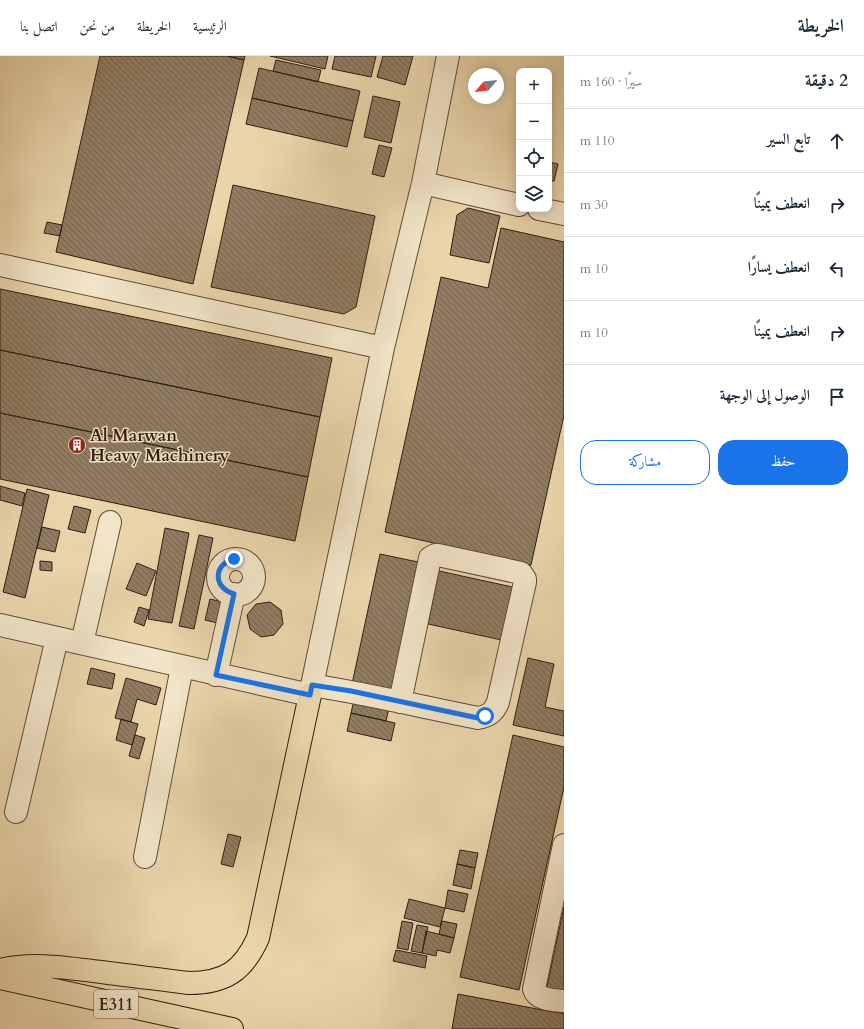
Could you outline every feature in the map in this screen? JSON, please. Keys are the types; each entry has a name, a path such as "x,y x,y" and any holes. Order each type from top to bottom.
{"highway":[{"path":"0,970 37,966 64,967 189,983 205,983 232,973 243,964 252,952 258,938 311,690"},
{"name":"E311","path":"0,978 232,1029"}],"street":[{"path":"311,690 384,348 423,183 448,56"},
{"path":"423,183 516,203"},
{"path":"552,212 564,214"},
{"path":"0,265 384,348"},
{"path":"82,644 110,522"},
{"path":"0,625 216,675 311,690 351,691 400,702 478,718 491,713 496,709 525,582 524,576 521,573 435,554 430,558 400,702"},
{"path":"216,675 234,594"},
{"path":"16,812 56,638"},
{"path":"144,857 182,667"},
{"path":"564,845 534,989 537,996 564,1001"}],"building":[{"path":"100,56 227,56 244,60 193,284 56,252"},
{"path":"227,56 245,56 244,60"},
{"path":"270,56 328,56 325,69"},
{"path":"335,56 376,56 371,77 332,69"},
{"path":"383,56 413,56 405,85 377,77"},
{"path":"276,60 321,70 318,82 273,71"},
{"path":"259,68 360,91 353,121 252,98"},
{"path":"373,96 400,102 391,143 364,137"},
{"path":"252,98 353,121 347,147 246,124"},
{"path":"379,145 392,148 384,177 372,174"},
{"path":"552,163 558,164 554,181 552,181"},
{"path":"233,185 375,216 356,307 344,314 211,287"},
{"path":"468,208 500,216 489,263 450,255 457,215"},
{"path":"47,222 62,225 60,236 44,233"},
{"path":"501,228 564,242 564,415 531,565 385,532 441,277 488,288"},
{"path":"0,289 332,358 320,417 0,350"},
{"path":"0,350 320,417 308,477 0,413"},
{"name":"Al Marwan Heavy Machinery","path":"0,413 308,477 295,541 0,479"},
{"path":"0,486 25,493 22,506 0,500"},
{"path":"27,489 49,495 25,598 3,592"},
{"path":"74,506 91,510 85,533 68,529"},
{"path":"42,527 60,531 55,552 37,548"},
{"path":"165,528 189,533 172,623 148,619"},
{"path":"199,535 213,538 194,629 179,626"},
{"path":"380,554 423,563 394,693 352,684"},
{"path":"40,561 52,562 52,571 40,570"},
{"path":"137,563 156,571 146,596 126,589"},
{"path":"439,571 517,588 506,641 428,624"},
{"path":"210,599 231,604 226,625 205,620"},
{"path":"270,602 281,610 283,624 274,635 261,637 250,629 247,615 256,604"},
{"path":"139,607 149,610 144,626 134,622"},
{"path":"528,658 554,664 545,707 564,711 564,736 513,725"},
{"path":"91,668 115,674 112,689 87,684"},
{"path":"126,678 161,688 156,705 137,699 131,722 115,718"},
{"path":"354,700 389,708 386,721 351,713"},
{"path":"351,713 395,723 391,741 347,731"},
{"path":"121,719 138,724 132,745 116,740"},
{"path":"135,735 145,738 139,759 129,756"},
{"path":"513,735 564,747 564,787 519,990 460,977"},
{"path":"228,834 241,837 233,867 221,864"},
{"path":"460,850 478,853 475,868 457,864"},
{"path":"457,864 475,868 471,889 453,885"},
{"path":"448,890 468,894 464,912 445,908"},
{"path":"409,899 445,908 440,927 404,918"},
{"path":"564,907 564,995 546,991"},
{"path":"402,921 413,923 408,950 397,948"},
{"path":"442,921 457,924 454,938 439,934"},
{"path":"417,925 428,927 422,953 411,951"},
{"path":"426,931 454,938 450,953 437,950 436,956 422,953"},
{"path":"396,950 427,956 425,968 393,961"},
{"path":"458,994 564,1014 564,1029 452,1029"}],"place":[{"name":"Al Marwan Heavy Machinery","path":"77,445"}],"route":[{"path":"234,559 228,560 223,564 219,570 218,576 219,583 223,588 234,594 216,675 310,695 312,685 351,691 478,718 485,716"}]}
